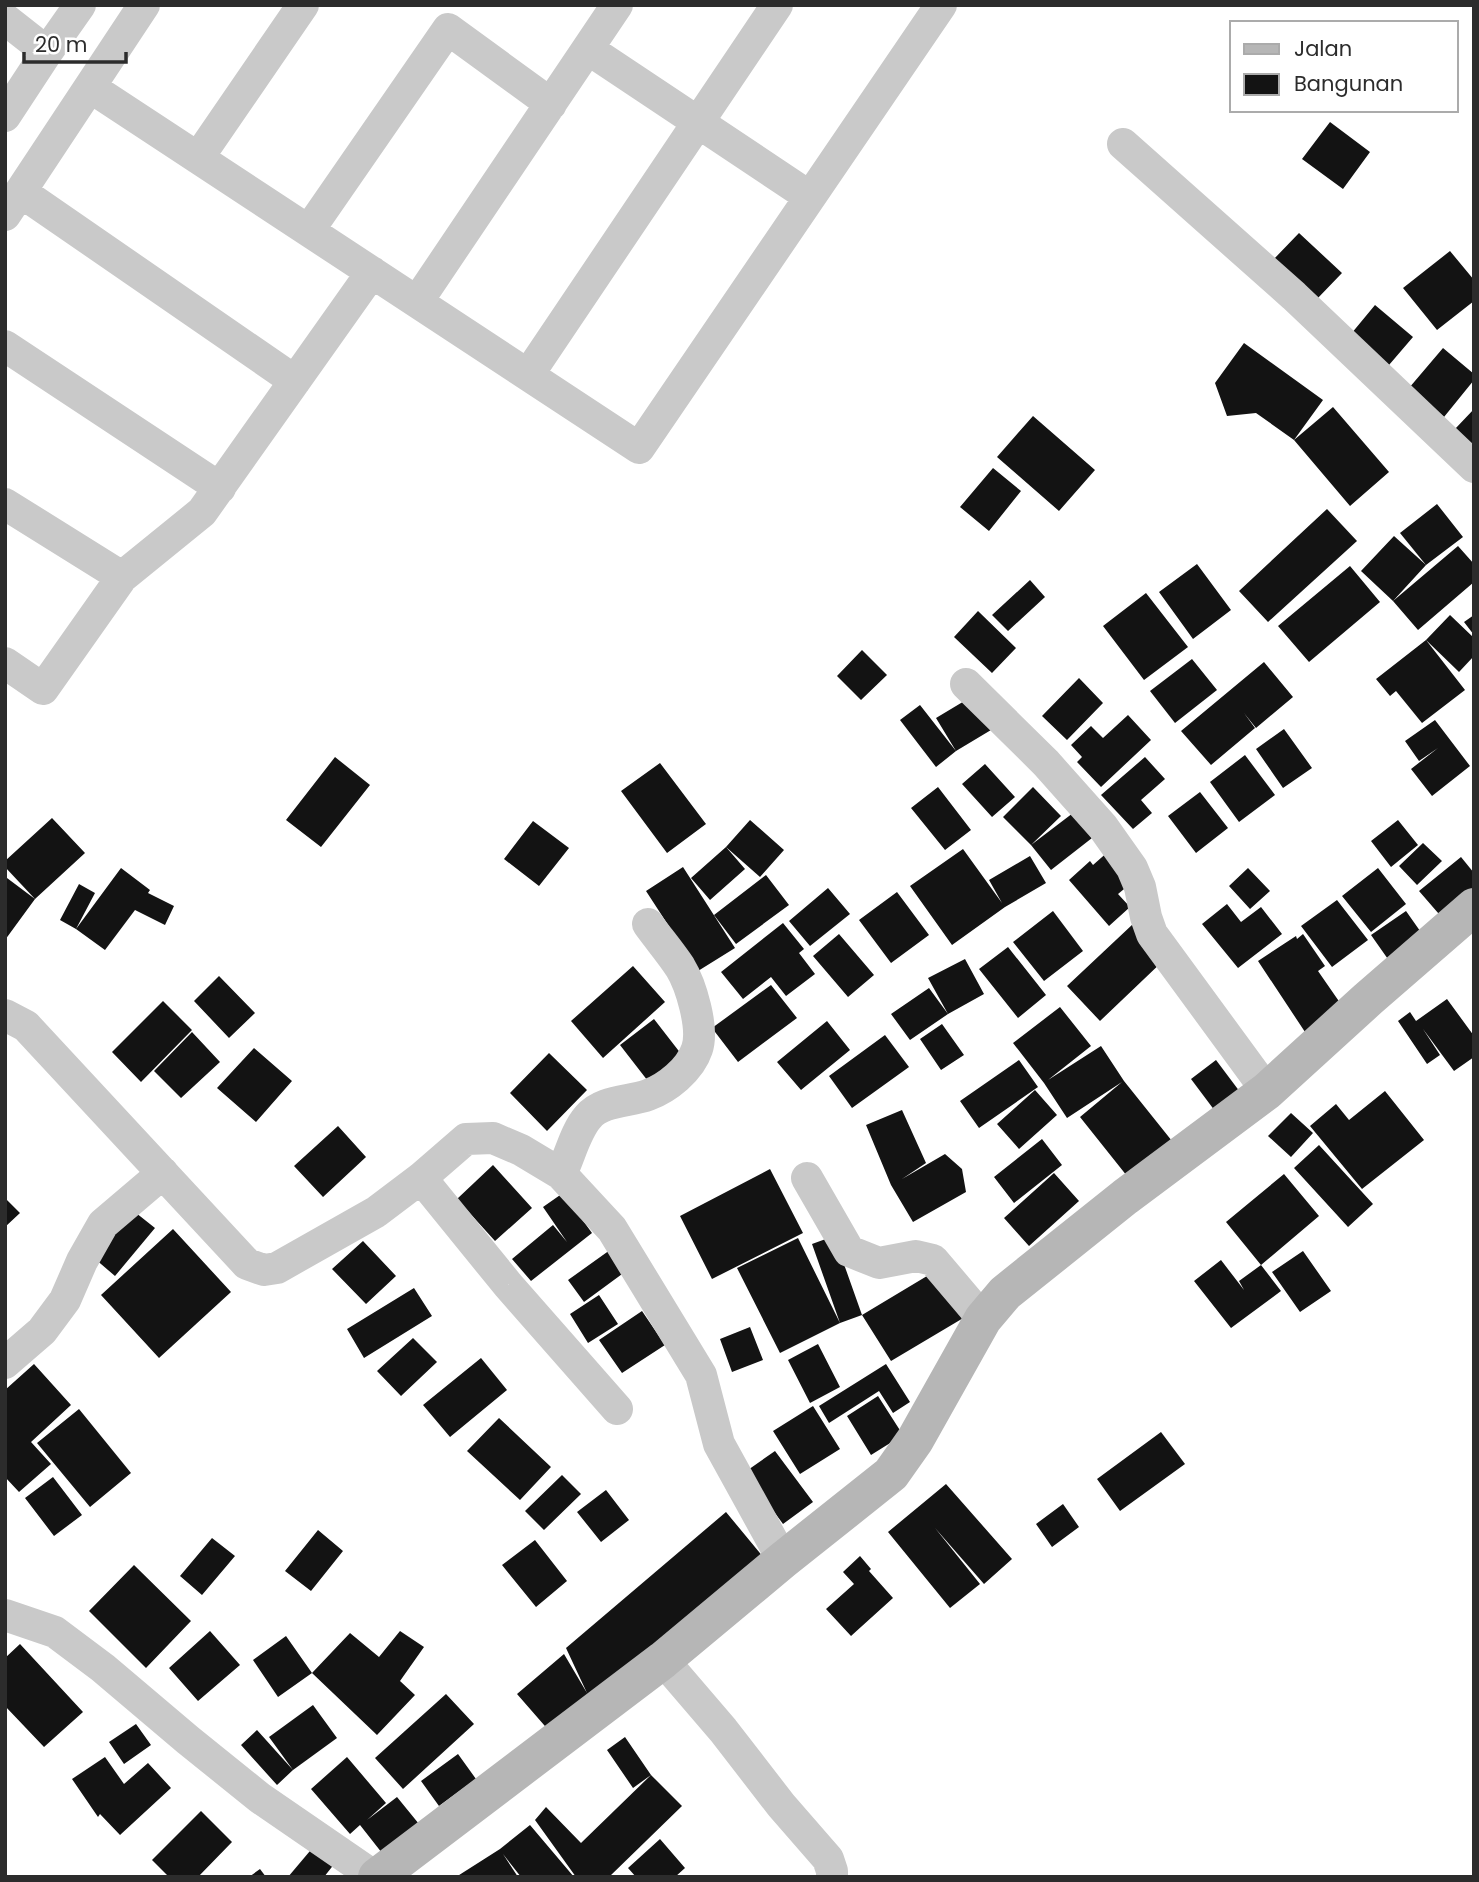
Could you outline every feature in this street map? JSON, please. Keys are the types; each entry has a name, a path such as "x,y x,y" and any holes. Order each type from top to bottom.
{"main road":[{"path":"376,1877 663,1660 891,1474 915,1440 983,1319 1005,1293 1058,1249 1267,1091 1474,907"}],"street":[{"path":"5,116 80,5"},
{"path":"144,5 13,203 295,381"},
{"path":"198,158 303,5"},
{"path":"417,302 617,5"},
{"path":"528,375 777,5"},
{"path":"90,86 639,448 942,5"},
{"path":"309,230 455,17 551,104"},
{"path":"5,19 47,52"},
{"path":"587,49 810,197"},
{"path":"1123,144 1294,296 1474,467"},
{"path":"5,663 43,689 122,577 202,512 372,272"},
{"path":"5,346 220,488"},
{"path":"5,504 122,577"},
{"path":"966,684 1046,763 1103,827 1132,868 1153,934 1267,1091"},
{"path":"561,1174 589,1115 608,1104 632,1100 668,1084 690,1064 698,1048 699,1031 694,1000 681,969 648,924"},
{"path":"5,1015 26,1026 247,1264 264,1270 276,1268 376,1212 466,1139 493,1138 522,1150 561,1174 612,1229 701,1375 719,1444 783,1560"},
{"path":"5,1363 42,1331 65,1300 82,1261 103,1224 163,1173"},
{"path":"421,1178 508,1285 617,1409"},
{"path":"807,1178 849,1251 879,1263 916,1256 933,1260 983,1319"},
{"path":"5,1615 55,1632 103,1668 260,1798 376,1877"},
{"path":"663,1660 828,1859 832,1877"}],"building":[{"path":"1330,122 1370,152 1343,189 1302,159"},
{"path":"1299,233 1342,273 1316,300 1273,260"},
{"path":"1450,251 1474,280 1474,301 1437,330 1403,288"},
{"path":"1375,305 1413,337 1389,365 1351,334"},
{"path":"1244,343 1323,400 1294,440 1256,413 1227,416 1215,383"},
{"path":"1443,348 1474,374 1474,380 1444,417 1409,388"},
{"path":"1333,407 1389,472 1350,506 1294,440"},
{"path":"1474,409 1474,447 1455,429"},
{"path":"1033,416 1095,470 1059,511 997,457"},
{"path":"993,468 1021,491 989,531 960,507"},
{"path":"1437,504 1463,537 1426,565 1400,533"},
{"path":"1327,509 1357,541 1268,622 1239,591"},
{"path":"1394,536 1426,565 1393,601 1361,571"},
{"path":"1458,546 1474,564 1474,582 1418,630 1393,601"},
{"path":"1197,564 1231,610 1193,639 1159,592"},
{"path":"1350,566 1380,602 1309,662 1278,626"},
{"path":"1030,580 1045,597 1008,631 992,615"},
{"path":"1146,593 1188,647 1144,680 1103,626"},
{"path":"978,611 1016,648 992,673 954,637"},
{"path":"1450,615 1474,638 1474,656 1459,672 1426,640"},
{"path":"1474,615 1474,635 1464,622"},
{"path":"1426,640 1465,690 1422,723 1396,691 1390,696 1376,679"},
{"path":"862,650 887,675 861,700 837,676"},
{"path":"1192,659 1217,690 1175,723 1150,691"},
{"path":"1264,662 1293,697 1256,728 1244,713 1255,728 1211,765 1181,731"},
{"path":"1079,678 1103,703 1067,740 1042,716"},
{"path":"971,697 991,730 956,751 936,718"},
{"path":"920,705 956,751 936,767 900,720"},
{"path":"1128,715 1151,740 1101,787 1077,762 1082,757 1071,745 1091,726 1103,738"},
{"path":"1435,720 1470,766 1432,796 1411,769 1438,748 1419,761 1405,741"},
{"path":"1284,729 1312,768 1283,788 1256,749"},
{"path":"1245,755 1275,795 1239,822 1210,782"},
{"path":"335,757 370,785 321,847 286,820"},
{"path":"1145,757 1165,779 1141,800 1152,813 1133,829 1101,795"},
{"path":"660,763 706,824 667,853 621,791"},
{"path":"985,764 1015,797 992,817 962,784"},
{"path":"938,787 971,830 945,850 911,808"},
{"path":"1033,787 1061,816 1031,845 1003,817"},
{"path":"1200,792 1228,828 1196,853 1168,816"},
{"path":"1073,813 1092,838 1051,870 1031,845"},
{"path":"52,818 85,853 35,899 5,867 5,861"},
{"path":"750,820 784,850 760,877 726,847"},
{"path":"1398,820 1418,845 1391,867 1371,841"},
{"path":"533,821 569,848 539,886 504,859"},
{"path":"1423,843 1442,861 1417,885 1399,866"},
{"path":"726,847 745,869 710,900 691,878"},
{"path":"963,849 1002,903 989,880 1030,856 1046,883 1005,907 952,945 910,886"},
{"path":"1110,850 1135,880 1118,894 1130,907 1109,926 1069,880 1090,861 1093,865"},
{"path":"1461,857 1474,873 1474,897 1445,921 1419,891"},
{"path":"683,867 735,948 698,971 646,891"},
{"path":"121,868 150,890 148,893 174,906 165,925 135,910 105,950 76,929"},
{"path":"1248,868 1270,891 1250,909 1229,886"},
{"path":"1378,868 1406,904 1371,932 1342,896"},
{"path":"766,875 789,905 736,944 714,915"},
{"path":"7,878 35,899 5,940 5,880"},
{"path":"79,884 95,893 76,929 60,920"},
{"path":"828,888 850,914 810,946 789,921"},
{"path":"897,892 929,935 891,963 859,920"},
{"path":"1337,900 1368,940 1332,967 1301,926"},
{"path":"1227,904 1241,922 1261,907 1282,934 1238,968 1202,924"},
{"path":"1053,911 1083,951 1044,981 1013,942"},
{"path":"1406,911 1425,938 1390,962 1371,935"},
{"path":"783,923 804,949 799,953 815,974 786,996 771,977 743,999 721,972"},
{"path":"1133,924 1165,959 1100,1021 1067,986"},
{"path":"839,934 874,975 848,997 813,956"},
{"path":"1303,934 1325,966 1318,971 1345,1010 1307,1035 1258,961"},
{"path":"1008,947 1046,995 1018,1018 979,969"},
{"path":"965,959 984,994 948,1014 928,978"},
{"path":"633,966 665,1002 603,1058 571,1021"},
{"path":"219,976 255,1013 229,1038 194,1001"},
{"path":"771,985 797,1018 738,1062 712,1028"},
{"path":"929,988 948,1014 910,1040 891,1014"},
{"path":"1447,999 1474,1036 1474,1057 1454,1071 1423,1029 1440,1055 1427,1064 1398,1021 1410,1012 1416,1021"},
{"path":"163,1001 192,1030 141,1082 112,1052"},
{"path":"1060,1007 1091,1046 1048,1080 1101,1046 1124,1081 1172,1141 1127,1176 1080,1117 1122,1082 1067,1118 1013,1043"},
{"path":"654,1019 685,1059 651,1085 620,1045"},
{"path":"827,1021 850,1050 801,1090 777,1062"},
{"path":"942,1024 964,1055 941,1070 920,1039"},
{"path":"192,1032 220,1062 181,1098 154,1071"},
{"path":"885,1035 909,1067 852,1108 829,1076"},
{"path":"254,1048 292,1081 256,1122 217,1088"},
{"path":"549,1053 587,1090 547,1131 510,1093"},
{"path":"1019,1060 1038,1087 979,1128 960,1101"},
{"path":"1216,1060 1243,1096 1218,1115 1191,1079"},
{"path":"1035,1090 1057,1115 1019,1149 997,1124"},
{"path":"1385,1091 1424,1140 1362,1189 1310,1126 1336,1104 1349,1120"},
{"path":"902,1110 926,1163 902,1179 945,1154 962,1169 966,1192 913,1222 891,1185 866,1125"},
{"path":"1291,1113 1313,1133 1291,1157 1268,1136"},
{"path":"338,1126 366,1157 323,1197 294,1166"},
{"path":"1042,1139 1062,1165 1014,1203 994,1177"},
{"path":"1319,1145 1373,1204 1348,1227 1294,1168"},
{"path":"493,1165 532,1208 495,1241 457,1199"},
{"path":"770,1169 803,1233 712,1279 680,1216"},
{"path":"1054,1173 1079,1201 1029,1246 1004,1218"},
{"path":"1284,1174 1319,1216 1261,1265 1226,1222"},
{"path":"563,1193 592,1233 531,1281 512,1259 553,1225 567,1242 543,1207"},
{"path":"5,1198 20,1213 5,1227"},
{"path":"126,1205 155,1228 115,1276 87,1252"},
{"path":"173,1229 231,1292 159,1358 101,1295"},
{"path":"834,1236 862,1315 840,1323 812,1244"},
{"path":"798,1238 840,1323 780,1353 737,1268"},
{"path":"363,1241 396,1276 366,1304 332,1269"},
{"path":"617,1245 633,1266 584,1302 568,1280"},
{"path":"1303,1251 1331,1291 1300,1312 1272,1272"},
{"path":"1221,1260 1244,1290 1239,1281 1261,1265 1281,1291 1231,1328 1194,1281"},
{"path":"937,1270 965,1317 891,1361 862,1315"},
{"path":"414,1288 432,1316 364,1358 347,1329"},
{"path":"599,1295 618,1324 588,1343 570,1314"},
{"path":"642,1311 665,1345 622,1373 599,1340"},
{"path":"750,1327 763,1360 732,1372 720,1339"},
{"path":"413,1338 437,1362 401,1396 377,1371"},
{"path":"818,1344 840,1387 810,1403 788,1360"},
{"path":"481,1358 507,1390 450,1437 423,1405"},
{"path":"34,1364 71,1405 31,1442 51,1464 19,1492 5,1477 5,1390"},
{"path":"886,1364 910,1402 893,1413 879,1391 829,1423 819,1406"},
{"path":"878,1396 903,1435 871,1455 847,1416"},
{"path":"813,1406 840,1449 800,1474 773,1431"},
{"path":"79,1409 131,1473 90,1507 37,1443"},
{"path":"499,1418 551,1467 520,1500 467,1451"},
{"path":"1161,1432 1185,1464 1120,1511 1097,1479"},
{"path":"775,1451 813,1502 783,1524 745,1472"},
{"path":"562,1475 581,1494 544,1530 525,1511"},
{"path":"53,1477 82,1515 54,1536 25,1498"},
{"path":"946,1484 1012,1559 984,1584 935,1528 980,1584 950,1608 888,1532"},
{"path":"606,1490 629,1520 601,1542 577,1512"},
{"path":"1063,1504 1079,1527 1052,1547 1036,1524"},
{"path":"726,1512 769,1564 551,1733 517,1694 564,1654 587,1693 566,1648"},
{"path":"318,1530 343,1551 311,1591 285,1571"},
{"path":"212,1538 235,1556 202,1595 180,1576"},
{"path":"535,1540 567,1581 536,1607 502,1565"},
{"path":"860,1556 871,1569 869,1571 893,1598 851,1636 826,1609 854,1584 843,1572"},
{"path":"134,1565 191,1621 146,1668 89,1611"},
{"path":"210,1631 240,1665 198,1701 169,1668"},
{"path":"400,1631 424,1647 400,1681 415,1695 377,1735 312,1673 350,1633 379,1657"},
{"path":"286,1636 312,1673 278,1697 253,1660"},
{"path":"20,1644 83,1712 44,1747 5,1706 5,1658"},
{"path":"446,1694 474,1724 403,1789 375,1758"},
{"path":"313,1705 337,1738 293,1770 269,1737"},
{"path":"136,1724 151,1745 124,1764 109,1742"},
{"path":"257,1730 293,1770 277,1785 241,1745"},
{"path":"625,1737 651,1775 633,1788 607,1750"},
{"path":"458,1754 476,1779 439,1806 421,1781"},
{"path":"105,1757 124,1784 148,1763 171,1788 120,1835 100,1814 98,1817 72,1779"},
{"path":"347,1757 386,1803 367,1820 397,1797 419,1824 382,1853 360,1825 350,1834 311,1789"},
{"path":"651,1775 682,1806 609,1877 576,1877 535,1820 546,1807 581,1843"},
{"path":"201,1811 232,1842 198,1877 169,1877 152,1860"},
{"path":"530,1825 574,1877 521,1877 503,1854 518,1877 456,1877 500,1849"},
{"path":"660,1839 685,1868 675,1877 636,1877 628,1868"},
{"path":"315,1845 335,1863 324,1877 288,1877"},
{"path":"260,1869 266,1877 249,1877"}]}
